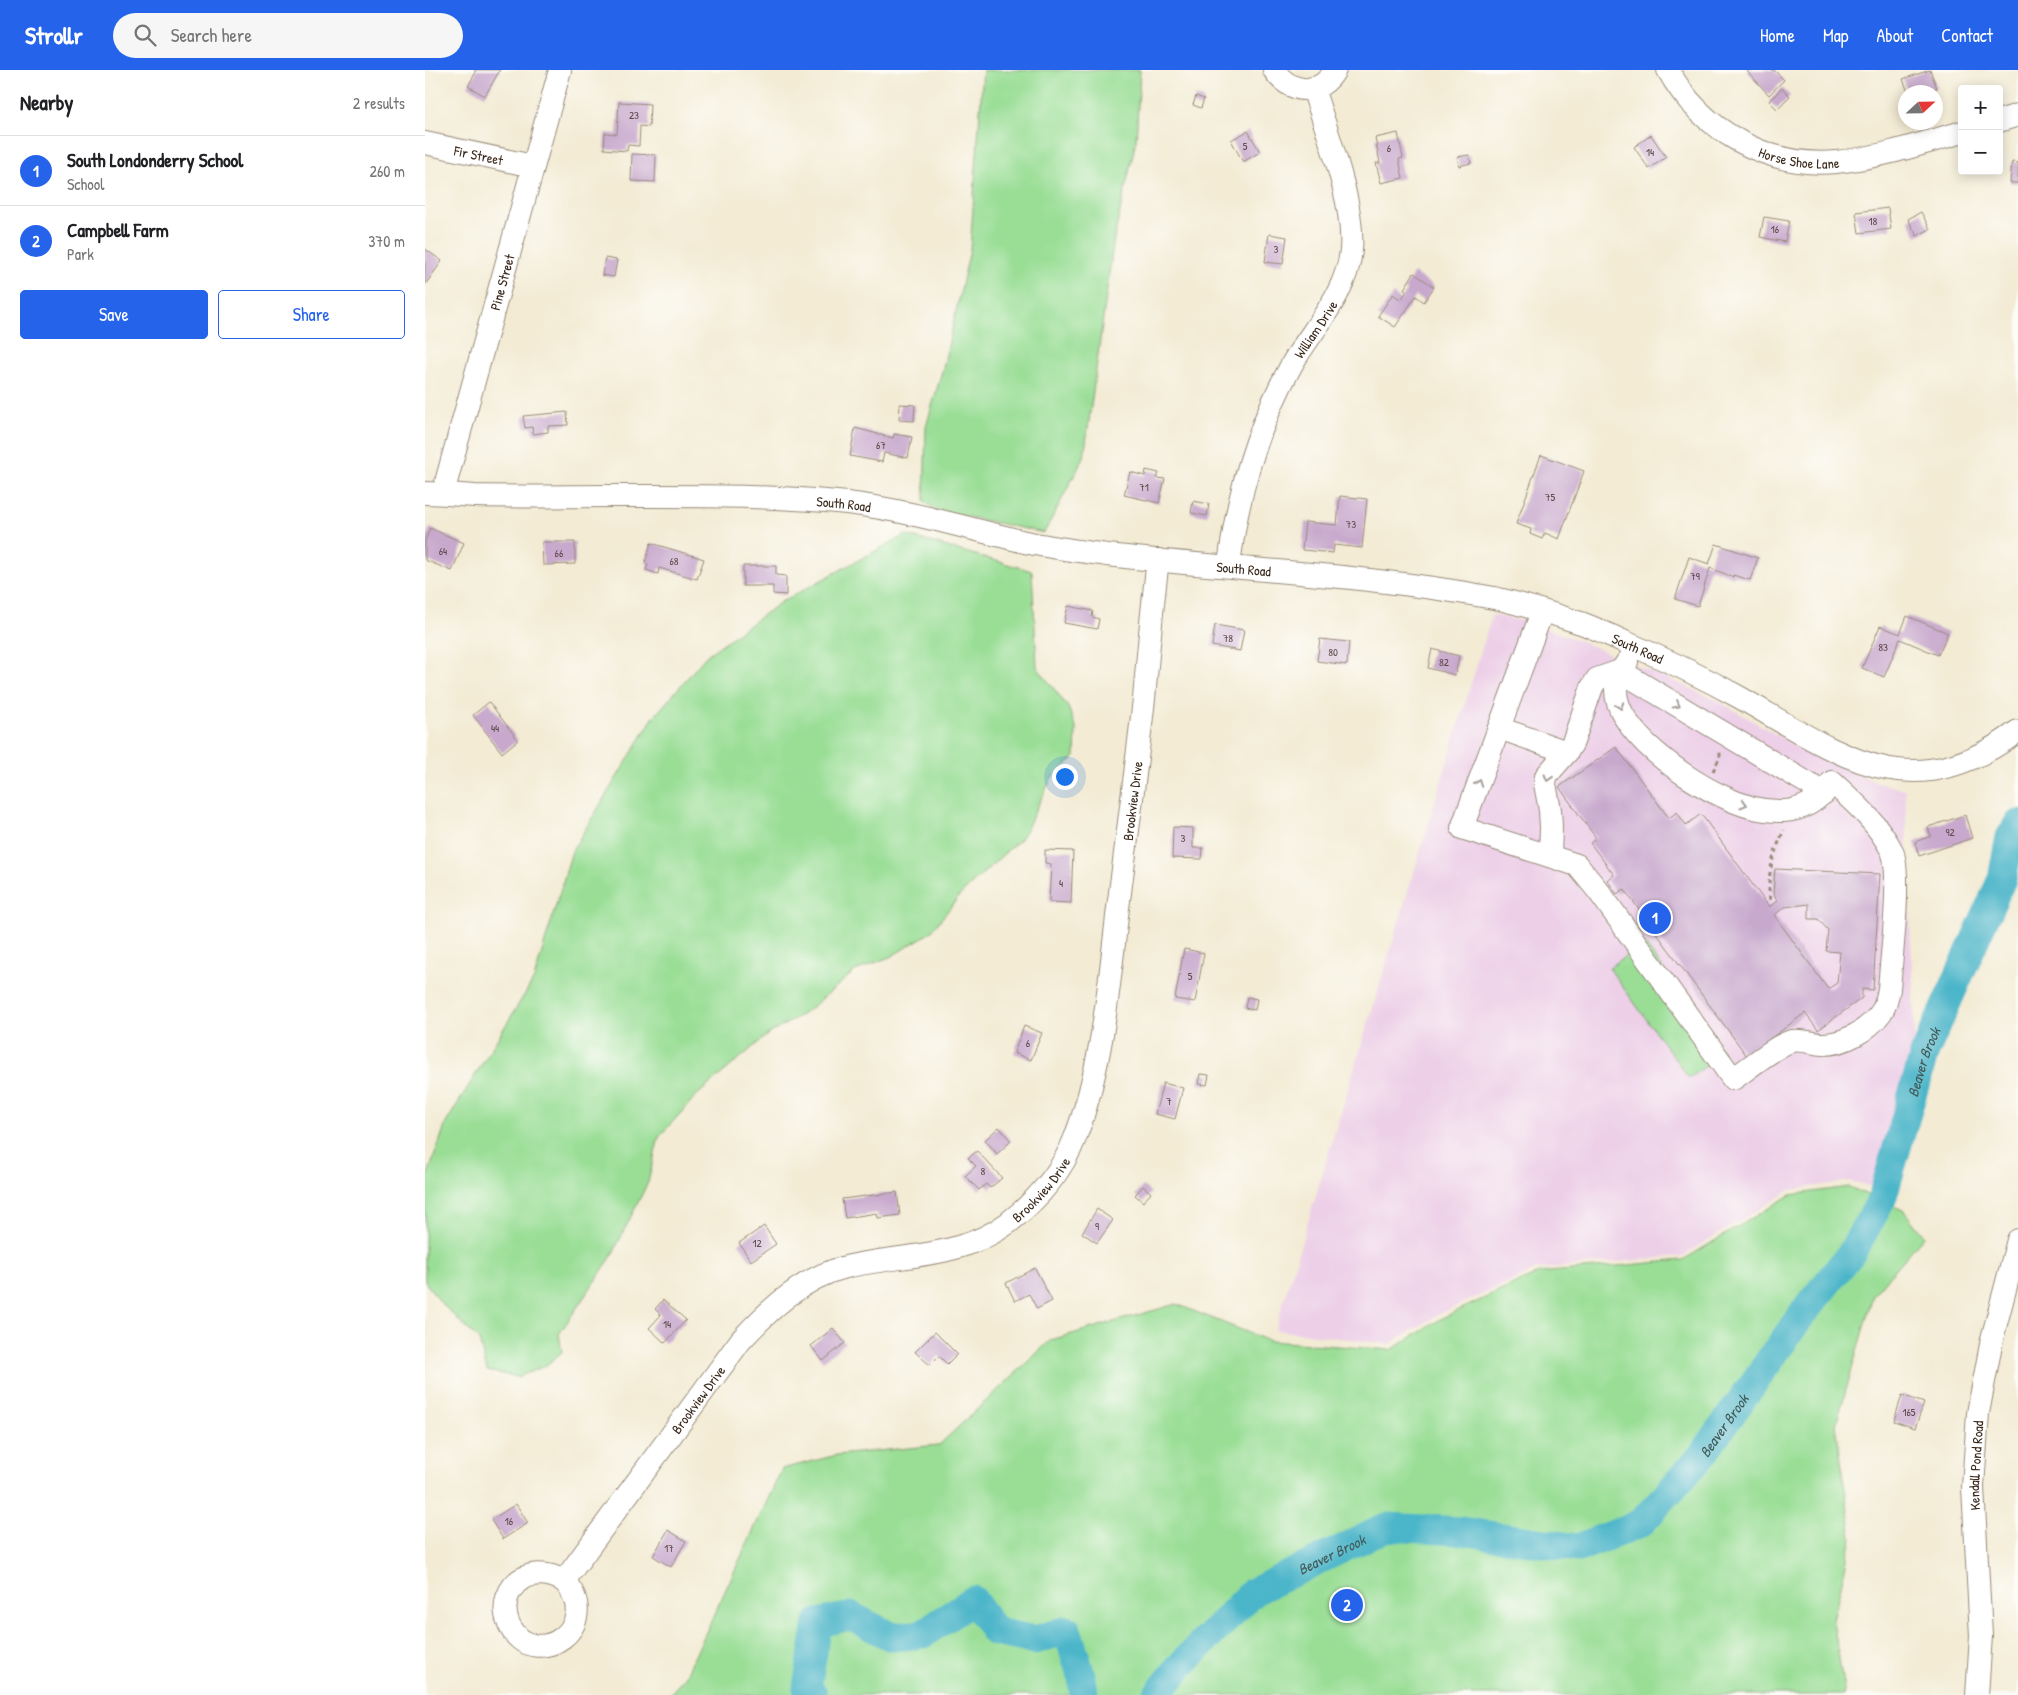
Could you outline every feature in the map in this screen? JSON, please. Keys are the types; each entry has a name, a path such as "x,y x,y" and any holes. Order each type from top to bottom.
{"street":[{"name":"Pine Street","path":"434,493 533,166 560,70"},
{"path":"1274,70 1281,80 1291,86 1302,89 1313,88 1323,84 1335,70"},
{"name":"Horse Shoe Lane","path":"1668,70 1685,96 1711,123 1743,144 1778,157 1815,162 1853,159 1880,154 1958,133"},
{"name":"William Drive","path":"1229,566 1233,533 1244,482 1261,431 1293,363 1337,293 1351,251 1348,209 1313,88"},
{"path":"2003,120 2018,115"},
{"name":"Fir Street","path":"425,143 533,166"},
{"name":"South Road","path":"434,493 474,496 706,496 798,499 843,503 907,513 1031,544 1158,560 1368,580 1496,598 1586,625 1639,648 1705,679 1802,734 1849,758 1881,768 1903,771 1928,771 1953,766 1997,746 2018,730"},
{"name":"Brookview Drive","path":"564,1581 741,1340 766,1313 795,1291 828,1273 845,1267 938,1253 973,1242 1006,1224 1034,1200 1067,1155 1075,1138 1091,1085 1102,1030 1144,698 1158,560"},
{"path":"1542,612 1462,828 1577,865 1600,893 1733,1079 1781,1046 1792,1041 1822,1044 1837,1043 1851,1038 1881,1014 1887,1002 1896,883 1893,853 1883,837 1862,810 1828,787 1719,730 1620,671"},
{"path":"1639,648 1620,671 1616,690 1618,703 1625,718 1650,747 1686,776 1723,797 1764,810 1785,811 1804,806 1828,787 1849,758"},
{"path":"1550,856 1551,827 1545,784 1546,776 1567,752 1573,742 1592,688 1597,680 1620,671"},
{"path":"1499,728 1567,752"},
{"name":"Kendall Pond Road","path":"1977,1695 1981,1636 1973,1488 1978,1413 1992,1339 2018,1240"}],"path":[{"path":"1712,772 1720,757 1719,730"},
{"path":"1770,900 1769,876 1772,859 1784,829"}],"shaded area":[{"path":"1492,615 1528,622 1580,641 1715,699 1799,748 1879,783 1905,790 1915,1046 1873,1187 1850,1181 1790,1190 1683,1256 1539,1269 1443,1312 1389,1344 1275,1330"}],"green space":[{"path":"983,70 1140,70 1136,141 1114,238 1084,457 1044,533 937,510 924,502 926,427 943,368 970,250"},
{"path":"905,535 1032,571 1037,667 1068,707 1076,728 1075,757 1052,777 1023,836 961,894 931,932 892,956 855,971 806,1012 767,1035 697,1095 659,1137 648,1182 610,1259 559,1334 562,1352 545,1366 518,1377 487,1371 479,1340 442,1304 425,1282 425,1183 446,1123 534,979 572,851 653,718 707,655 781,602"},
{"path":"1644,943 1724,1053 1689,1078 1609,968"},
{"path":"1849,1187 1903,1210 1924,1236 1873,1295 1836,1425 1852,1538 1833,1620 1844,1690 1843,1695 669,1695 685,1677 782,1469 837,1455 939,1445 1051,1340 1176,1304 1269,1341 1391,1350 1444,1317 1539,1273 1683,1260 1790,1195"}],"building":[{"path":"474,70 500,70 485,96 468,86 476,72"},
{"path":"1748,70 1774,70 1784,80 1769,95"},
{"path":"1930,70 1936,85 1905,85 1903,79"},
{"path":"1782,88 1790,96 1777,109 1769,101"},
{"path":"1196,96 1204,99 1201,108 1193,105"},
{"path":"619,102 650,104 649,127 640,126 639,146 628,145 627,151 604,149 605,133 617,134"},
{"path":"1248,131 1260,152 1243,162 1231,140"},
{"path":"1398,133 1403,158 1399,159 1403,178 1381,183 1376,163 1380,163 1375,138"},
{"path":"1651,135 1666,157 1649,169 1634,147"},
{"path":"632,154 656,155 655,182 631,181"},
{"path":"1469,155 1471,163 1459,166 1457,157"},
{"path":"2012,162 2018,163 2018,183 2010,183"},
{"path":"1888,208 1891,229 1859,233 1856,212"},
{"path":"1921,212 1930,229 1917,236 1908,219"},
{"path":"1764,217 1789,221 1785,242 1760,237"},
{"path":"1269,234 1287,237 1283,264 1265,262"},
{"path":"425,249 442,261 425,285"},
{"path":"605,258 617,260 614,277 602,275"},
{"path":"1414,273 1434,287 1424,302 1416,296 1395,327 1378,316 1393,294 1401,300 1407,291 1404,289"},
{"path":"900,404 915,405 914,421 899,420"},
{"path":"567,412 568,425 548,426 548,432 533,434 532,427 525,428 523,416"},
{"path":"855,428 893,438 894,434 912,437 908,458 884,453 882,462 850,456"},
{"path":"1541,455 1584,471 1559,539 1545,533 1542,539 1530,534 1531,529 1516,524"},
{"path":"1146,470 1159,473 1157,478 1165,479 1159,503 1124,495 1130,472 1145,476"},
{"path":"1340,496 1367,499 1362,548 1334,545 1333,553 1302,550 1305,522 1337,525"},
{"path":"1193,501 1209,504 1207,516 1191,513"},
{"path":"430,528 464,543 452,571 425,560 425,541"},
{"path":"542,542 575,542 575,564 543,565"},
{"path":"651,543 704,559 697,579 659,568 658,574 646,570 648,564 645,563"},
{"path":"1716,544 1758,558 1750,580 1733,575 1733,577 1710,568 1698,606 1675,599 1689,557 1709,564"},
{"path":"743,566 776,566 776,575 786,576 786,595 773,594 773,586 743,586"},
{"path":"1068,606 1093,611 1092,617 1099,619 1097,629 1064,623"},
{"path":"1907,616 1948,633 1938,655 1900,639 1884,677 1862,668 1880,626 1900,634"},
{"path":"1215,625 1244,630 1240,651 1212,646"},
{"path":"1320,639 1349,642 1347,665 1317,661"},
{"path":"1432,649 1459,656 1455,675 1428,668"},
{"path":"489,702 518,740 502,753 473,715"},
{"path":"1616,747 1669,818 1677,812 1686,825 1701,814 1769,907 1777,901 1773,893 1775,869 1880,874 1873,990 1862,989 1862,998 1818,1030 1805,1013 1747,1056 1624,889 1617,894 1607,880 1614,875 1590,843 1596,838 1559,787","holes":["1809,904 1809,919 1818,919 1828,930 1826,951 1840,952 1837,983 1828,989 1774,915 1785,907"]},
{"path":"1965,815 1972,838 1919,856 1915,842 1931,836 1928,827"},
{"path":"1173,827 1193,828 1193,848 1203,848 1202,859 1172,858"},
{"path":"1045,850 1073,851 1071,903 1049,902 1051,864 1045,863"},
{"path":"1184,949 1204,953 1195,1002 1175,999"},
{"path":"1247,997 1257,999 1255,1010 1245,1008"},
{"path":"1024,1026 1042,1033 1031,1060 1014,1053"},
{"path":"1200,1074 1209,1075 1207,1085 1198,1084"},
{"path":"1163,1083 1183,1088 1175,1119 1155,1114"},
{"path":"999,1127 1011,1141 997,1154 985,1140"},
{"path":"977,1151 1002,1178 990,1188 986,1184 979,1190 965,1176 976,1166 968,1158"},
{"path":"1143,1186 1151,1193 1143,1202 1135,1195"},
{"path":"897,1192 900,1215 878,1218 877,1213 845,1218 842,1199"},
{"path":"1097,1209 1113,1220 1097,1243 1082,1233"},
{"path":"764,1226 776,1244 751,1261 739,1243"},
{"path":"1035,1268 1052,1301 1037,1309 1029,1294 1015,1301 1006,1283"},
{"path":"663,1300 686,1320 665,1343 649,1328 661,1315 655,1309"},
{"path":"833,1328 845,1343 823,1361 811,1346"},
{"path":"935,1332 957,1354 947,1364 939,1356 930,1365 915,1352"},
{"path":"1902,1395 1924,1403 1915,1428 1894,1421"},
{"path":"516,1504 528,1523 503,1539 491,1520"},
{"path":"668,1530 686,1541 671,1567 653,1556"}],"waterway":[{"name":"Beaver Brook","path":"1157,1695 1182,1664 1253,1592 1387,1527 1461,1531 1578,1548 1641,1523 1704,1453 1800,1317 1852,1252 1882,1199 1924,1054 2002,879 2010,837 2018,824"},
{"name":"Beaver Brook","path":"813,1695 807,1688 818,1623 851,1616 892,1637 923,1634 973,1600 995,1632 1035,1640 1067,1630 1082,1678 1084,1695"}],"place":[{"name":"South Londonderry School","path":"1655,918"},
{"name":"Campbell Farm","path":"1347,1605"}]}
